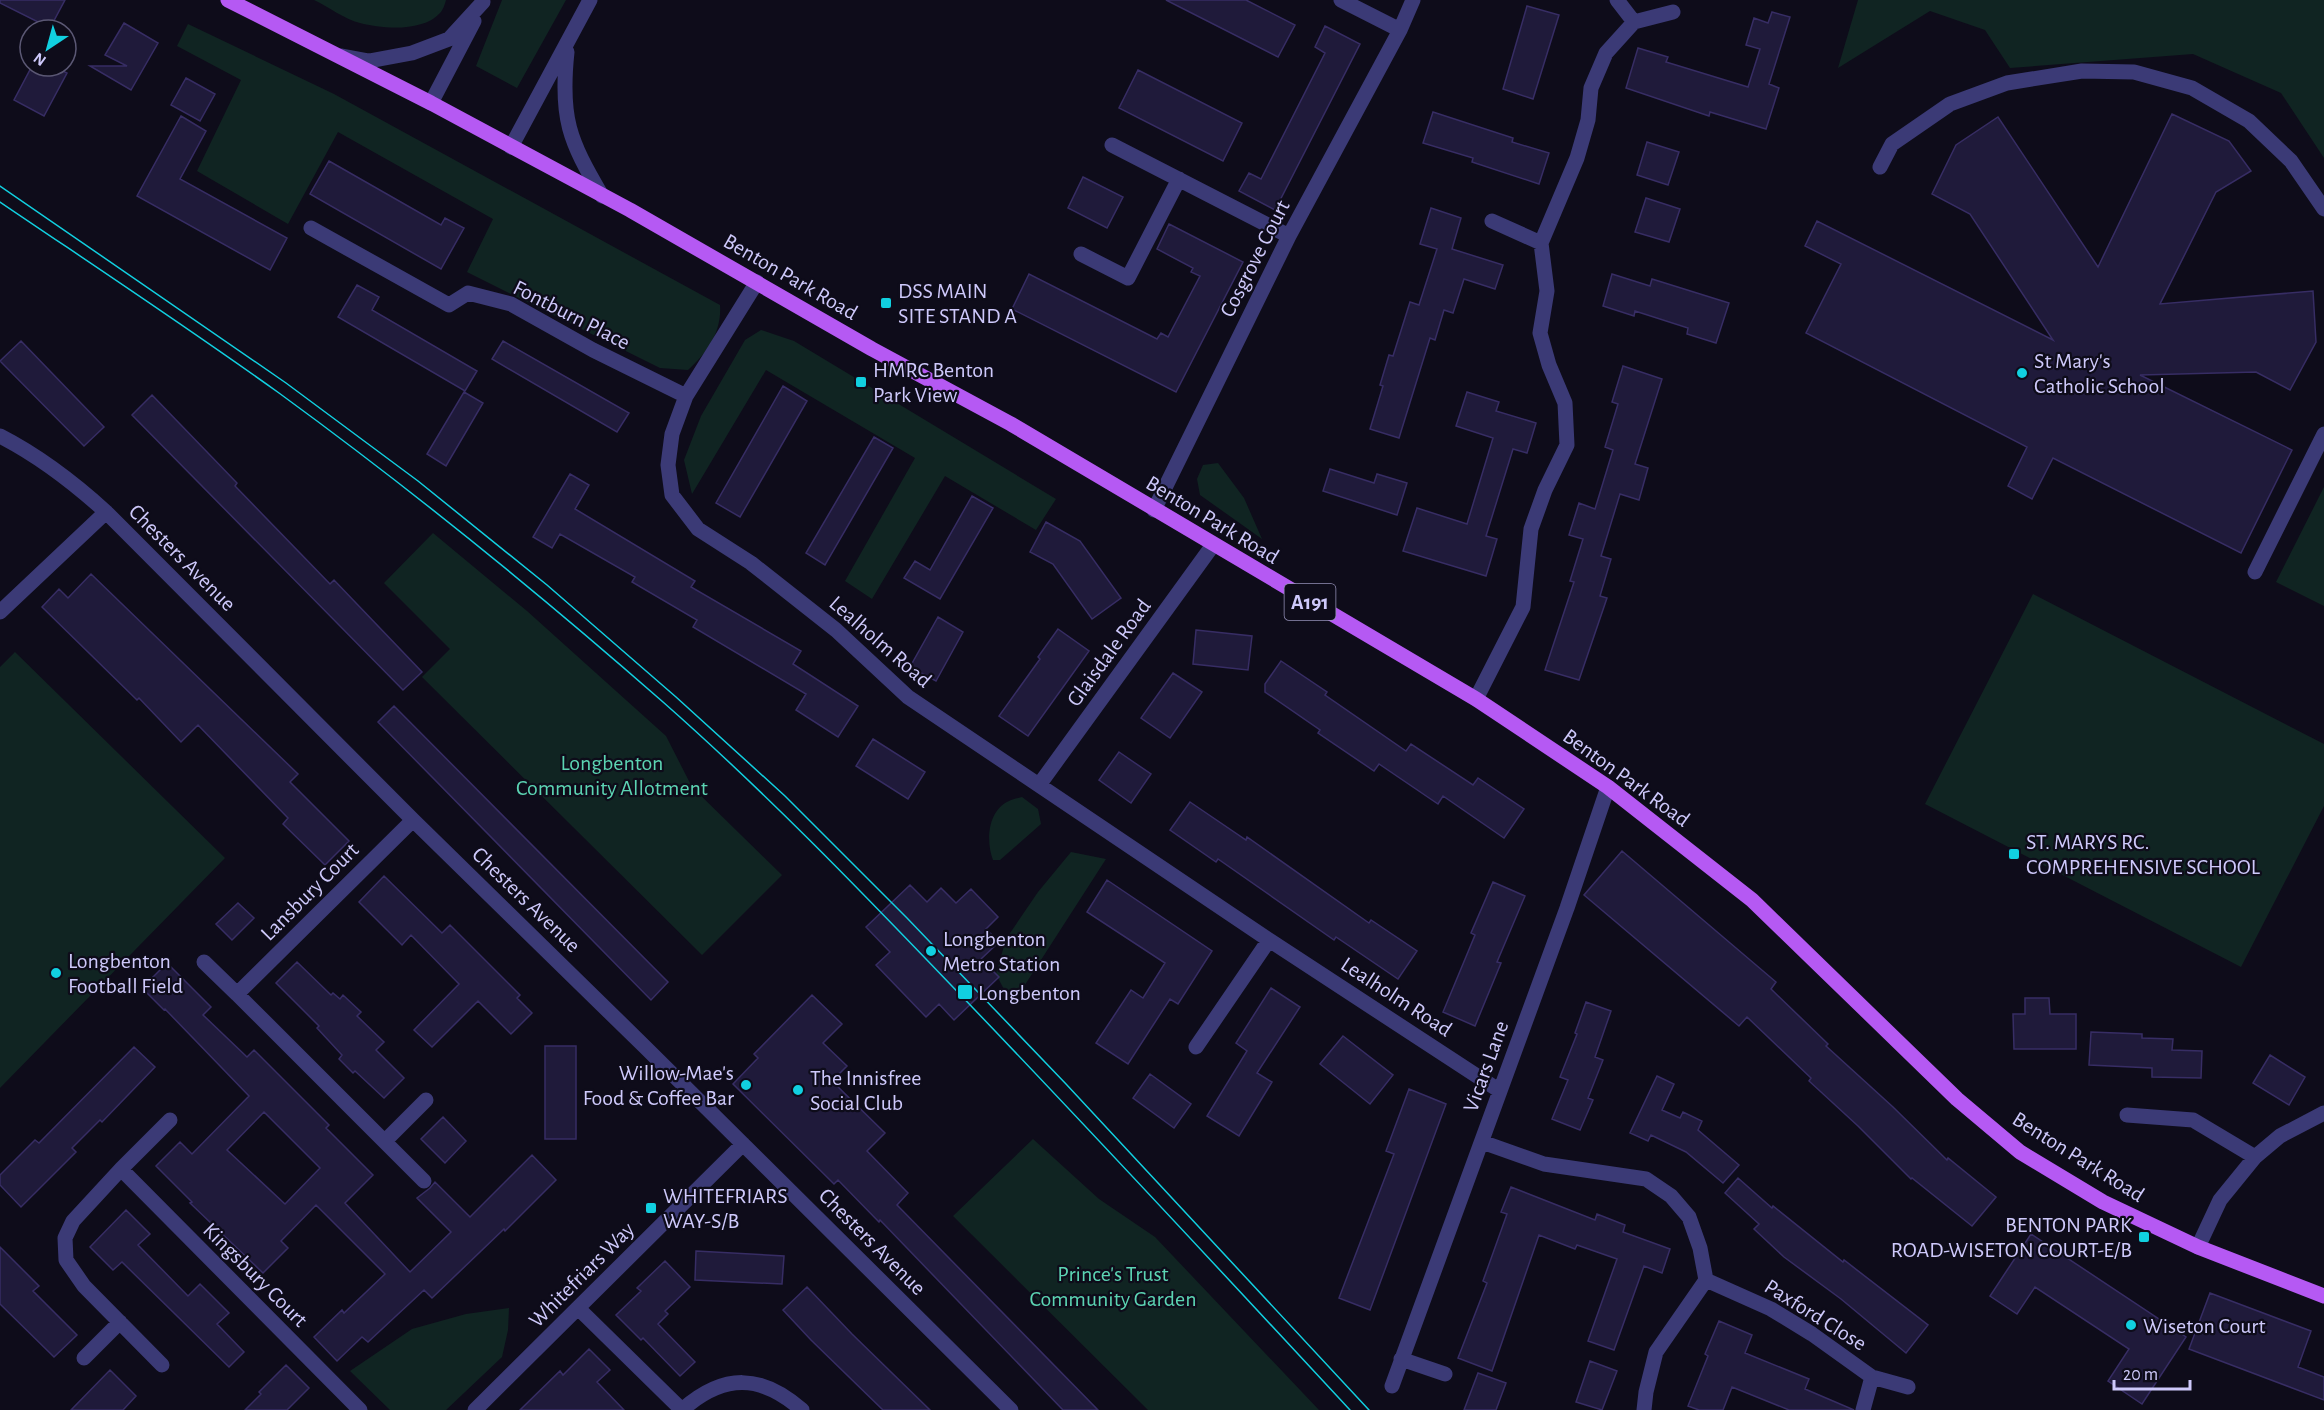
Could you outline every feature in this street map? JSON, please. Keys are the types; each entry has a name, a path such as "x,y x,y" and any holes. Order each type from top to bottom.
{"main road":[{"name":"Benton Park Road","path":"228,0 431,103 603,196 1011,424 1476,699 1608,787 1752,900 1957,1099 2020,1152 2103,1202 2198,1246 2324,1296"}],"street":[{"path":"511,147 590,0"},
{"path":"1341,0 1400,30"},
{"name":"Cosgrove Court","path":"1154,510 1289,236 1400,30 1413,0"},
{"path":"1617,0 1634,22"},
{"path":"336,55 369,61 412,53 448,39 484,1"},
{"path":"431,103 484,1"},
{"path":"1476,699 1523,607 1531,529 1545,490 1568,445 1565,403 1549,365 1540,333 1547,291 1540,243 1577,158 1588,120 1591,88 1606,53 1634,22 1673,12"},
{"path":"568,43 563,86 567,126 582,162 603,196"},
{"path":"1880,167 1892,144 1950,104 2007,83 2082,71 2134,72 2192,88 2249,121 2291,161 2324,209"},
{"path":"1112,145 1289,236"},
{"path":"1081,254 1128,278 1179,179"},
{"path":"1491,221 1540,243"},
{"name":"Fontburn Place","path":"311,228 448,305 468,293 511,304 594,350 686,396"},
{"name":"Lealholm Road","path":"757,282 686,396 672,434 668,465 672,495 698,529 751,563 836,630 908,697 1269,940 1500,1090"},
{"path":"2255,572 2324,434"},
{"name":"Chesters Avenue","path":"0,436 43,461 106,512 413,820 1011,1410"},
{"path":"0,612 106,512"},
{"name":"Glaisdale Road","path":"1039,785 1213,545"},
{"name":"Vicars Lane","path":"1392,1386 1567,908 1608,787"},
{"name":"Lansbury Court","path":"237,994 413,820"},
{"path":"1196,1047 1269,940"},
{"path":"204,962 424,1181"},
{"path":"386,1141 426,1100"},
{"path":"2198,1246 2220,1200 2255,1157 2280,1136 2324,1113"},
{"path":"2127,1115 2193,1120 2255,1157"},
{"path":"162,1365 84,1286 66,1260 65,1238 73,1221 170,1120"},
{"path":"1482,1142 1544,1164 1646,1179 1671,1196 1689,1217 1700,1248 1706,1280 1656,1352 1644,1410"},
{"name":"Whitefriars Way","path":"475,1410 743,1144"},
{"name":"Kingsbury Court","path":"121,1169 360,1410"},
{"name":"Paxford Close","path":"1706,1280 1771,1309 1812,1334 1872,1377 1908,1388"},
{"path":"579,1309 682,1410 694,1400 719,1387 748,1383 763,1385 780,1393 802,1410"},
{"path":"84,1358 120,1322"},
{"path":"1401,1359 1445,1374"},
{"name":"Paxford Close","path":"1863,1410 1872,1377"}],"green space":[{"path":"314,0 446,0 441,12 433,19 413,26 391,27 354,21"},
{"path":"502,0 566,0 517,88 476,66"},
{"path":"1858,0 2324,0 2324,158 2281,93 2193,54 2010,68 1985,30 1930,11 1838,68"},
{"path":"188,24 334,94 720,305 719,324 712,341 688,370 660,368 467,272 493,219 338,132 288,224 197,171 241,80 177,46"},
{"path":"761,330 794,341 1056,499 1036,530 945,476 872,599 845,581 915,458 766,370 692,494 684,460 701,416 745,340"},
{"path":"1218,463 1244,498 1262,539 1200,495 1197,479 1203,465"},
{"path":"2324,487 2324,606 2276,582"},
{"name":"Longbenton Community Allotment","path":"433,533 527,611 666,736 692,787 782,875 702,955 422,677 450,649 384,583"},
{"path":"2033,594 2324,744 2324,806 2241,967 1925,804"},
{"name":"Longbenton Football Field","path":"15,652 225,858 0,1088 0,667"},
{"path":"1022,797 1038,809 1041,824 1000,860 993,860 989,845 992,819 1002,806"},
{"path":"1071,852 1106,859 1012,1005 996,974 1006,939 1038,892"},
{"name":"Prince's Trust Community Garden","path":"1033,1139 1099,1199 1155,1237 1319,1410 1148,1410 953,1216"},
{"path":"509,1308 508,1330 502,1357 446,1410 390,1410 350,1371 412,1329 466,1314"}],"building":[{"path":"0,0 65,0 55,18 30,18 0,3"},
{"path":"1166,0 1246,0 1295,25 1278,57"},
{"path":"1527,6 1559,15 1533,99 1503,89"},
{"path":"1772,12 1790,17 1769,84 1779,88 1766,129 1710,112 1709,116 1626,88 1638,48 1668,57 1666,62 1748,87 1760,49 1746,45 1754,18 1768,23"},
{"path":"124,23 158,43 131,90 90,66 127,66 105,55"},
{"path":"1325,26 1360,44 1275,210 1239,191 1249,173 1261,179 1325,53 1315,47"},
{"path":"1138,70 1242,123 1223,161 1119,108"},
{"path":"26,78 64,78 44,116 14,100"},
{"path":"186,78 215,94 200,121 171,105"},
{"path":"1433,112 1513,138 1512,142 1549,153 1539,184 1472,162 1473,158 1423,143"},
{"path":"2172,114 2229,141 2251,171 2216,192 2160,304 2313,291 2316,342 2290,390 2256,372 2140,375 2292,450 2241,553 2053,458 2032,499 2008,486 2027,447 1806,333 1841,264 1805,246 1817,221 2053,340 1970,214 1932,194 1956,145 1998,117 2098,267"},
{"path":"181,116 206,131 180,179 287,238 270,270 137,196"},
{"path":"1647,142 1679,152 1668,185 1637,175"},
{"path":"329,161 441,225 445,218 464,228 441,269 310,194"},
{"path":"1083,177 1123,197 1107,228 1068,208"},
{"path":"1646,198 1680,209 1669,242 1635,232"},
{"path":"1431,208 1461,218 1452,249 1503,265 1495,289 1464,279 1453,313 1444,310 1435,340 1430,338 1399,438 1370,429 1383,386 1380,385 1389,355 1393,356 1410,302 1419,305 1437,249 1420,244"},
{"path":"1169,224 1243,262 1176,392 1012,309 1029,274 1157,339 1161,333 1168,337 1200,276 1191,272 1193,268 1157,249"},
{"path":"1612,274 1650,286 1652,279 1729,303 1716,343 1687,334 1688,328 1635,311 1634,316 1603,306"},
{"path":"357,285 379,297 372,310 477,371 465,391 338,317"},
{"path":"21,341 104,427 84,446 0,361"},
{"path":"503,341 629,413 617,432 492,359"},
{"path":"1623,366 1662,379 1635,464 1648,468 1639,500 1620,494 1601,556 1611,559 1600,596 1607,598 1579,680 1545,670 1574,582 1570,581 1583,539 1569,535 1579,503 1595,509 1613,450 1605,447 1618,404 1612,402"},
{"path":"783,386 807,401 740,517 716,503"},
{"path":"464,392 483,403 446,466 427,454"},
{"path":"1467,392 1499,402 1496,411 1536,423 1527,453 1513,449 1486,536 1497,539 1486,576 1403,551 1417,508 1467,524 1493,438 1456,426"},
{"path":"152,395 237,483 235,486 330,584 334,580 422,672 403,690 132,415"},
{"path":"874,437 893,448 825,565 806,553"},
{"path":"1330,469 1374,483 1377,474 1407,483 1397,515 1323,491"},
{"path":"570,474 589,485 575,509 695,581 691,587 801,651 793,664 858,706 838,737 796,710 806,694 693,627 697,620 632,582 635,577 560,534 552,548 533,537"},
{"path":"972,496 993,508 940,599 904,578 915,561 930,570"},
{"path":"1046,522 1080,541 1121,598 1092,619 1053,564 1030,552"},
{"path":"91,574 298,774 290,782 349,841 325,865 283,824 288,818 198,725 181,742 139,698 137,700 42,607 59,589 68,598"},
{"path":"938,617 963,632 936,681 910,667"},
{"path":"1058,629 1089,651 1028,736 999,716 1040,659 1038,657"},
{"path":"1196,630 1252,636 1248,670 1193,664"},
{"path":"1281,661 1327,692 1325,695 1406,751 1411,744 1473,785 1478,778 1524,809 1504,838 1443,796 1438,804 1379,764 1374,771 1318,733 1320,730 1265,692 1265,684"},
{"path":"1173,673 1202,692 1170,738 1141,718"},
{"path":"394,706 668,982 651,1000 378,722"},
{"path":"873,739 925,772 908,799 856,766"},
{"path":"1119,752 1151,774 1131,803 1099,780"},
{"path":"1190,802 1246,840 1247,837 1369,923 1371,920 1417,951 1398,979 1336,937 1334,940 1218,859 1216,862 1170,830"},
{"path":"1622,851 1776,982 1771,989 1828,1044 1826,1046 1947,1160 1948,1158 1996,1197 1972,1226 1911,1179 1809,1081 1811,1078 1747,1017 1739,1026 1584,895"},
{"path":"384,876 442,933 450,925 520,995 517,998 532,1013 511,1034 478,1001 432,1047 414,1030 459,984 411,935 402,945 359,902"},
{"path":"1107,880 1212,951 1178,1004 1170,999 1128,1064 1096,1043 1131,990 1143,998 1165,963 1087,912"},
{"path":"1493,882 1525,896 1497,962 1501,963 1475,1026 1443,1012 1475,935 1471,933"},
{"path":"910,885 927,902 941,888 956,903 971,889 998,917 986,929 999,942 981,959 999,977 954,1020 939,1004 926,1017 876,965 890,952 866,927"},
{"path":"238,903 254,918 232,940 216,924"},
{"path":"297,962 331,995 333,993 340,999 343,995 361,1012 357,1016 384,1042 376,1050 404,1078 384,1098 339,1059 342,1055 317,1028 319,1026 276,983"},
{"path":"167,963 211,1007 203,1015 247,1057 254,1050 329,1125 326,1128 373,1175 345,1203 410,1272 451,1232 417,1198 435,1182 470,1217 532,1155 556,1180 432,1298 424,1290 368,1342 362,1337 337,1361 314,1337 342,1310 344,1313 385,1274 316,1205 281,1241 288,1248 263,1273 190,1203 192,1202 156,1166 180,1142 192,1154 249,1096 142,988","holes":["264,1112 320,1168 285,1204 227,1150"]},
{"path":"1271,988 1300,1007 1257,1073 1272,1082 1239,1136 1207,1116 1247,1051 1236,1043"},
{"path":"812,995 842,1024 823,1043 847,1066 832,1081 885,1133 867,1151 908,1193 897,1205 1098,1410 1063,1410 880,1220 879,1222 838,1180 834,1184 733,1084 758,1058 754,1054"},
{"path":"2025,998 2049,998 2050,1014 2076,1014 2076,1049 2014,1049 2013,1014 2025,1014"},
{"path":"1586,1002 1611,1011 1595,1057 1603,1060 1588,1098 1593,1100 1580,1130 1552,1119 1568,1080 1560,1077 1577,1034 1575,1033"},
{"path":"2091,1032 2142,1034 2142,1038 2173,1039 2172,1050 2202,1051 2201,1078 2152,1077 2152,1068 2089,1065"},
{"path":"1343,1036 1393,1075 1370,1104 1320,1064"},
{"path":"545,1046 576,1046 576,1139 545,1139"},
{"path":"134,1047 155,1067 102,1122 100,1120 72,1148 76,1152 21,1207 0,1185 0,1175 35,1140 39,1143"},
{"path":"2270,1055 2305,1077 2289,1105 2253,1083"},
{"path":"1150,1074 1191,1104 1174,1128 1133,1098"},
{"path":"1657,1076 1674,1084 1662,1110 1680,1118 1683,1112 1702,1121 1698,1130 1739,1165 1723,1183 1686,1152 1651,1135 1648,1141 1630,1133"},
{"path":"1409,1089 1446,1104 1370,1310 1339,1298 1394,1154 1386,1151"},
{"path":"443,1117 466,1141 445,1163 421,1139"},
{"path":"1738,1178 1772,1208 1773,1206 1928,1325 1906,1353 1841,1299 1784,1257 1754,1229 1759,1224 1725,1193"},
{"path":"1511,1187 1595,1220 1597,1214 1625,1225 1623,1232 1670,1249 1662,1273 1644,1266 1614,1350 1588,1341 1617,1259 1577,1245 1575,1249 1539,1235 1492,1371 1458,1358 1487,1283 1483,1281 1507,1214 1501,1212"},
{"path":"126,1210 150,1234 138,1245 188,1296 200,1284 229,1313 217,1324 244,1352 229,1367 122,1262 113,1270 90,1247"},
{"name":"Wiseton Court","path":"2031,1234 2186,1337 2142,1404 2108,1381 2129,1349 2035,1287 2017,1314 1990,1296"},
{"path":"0,1247 39,1286 33,1291 77,1335 54,1357 0,1304"},
{"path":"696,1251 784,1256 782,1284 695,1280"},
{"path":"665,1261 690,1287 665,1311 668,1314 658,1324 695,1362 680,1376 643,1338 641,1340 616,1315 641,1291 637,1288"},
{"path":"807,1287 930,1410 883,1410 811,1340 783,1310"},
{"path":"2210,1293 2311,1331 2298,1367 2324,1377 2324,1400 2189,1349"},
{"path":"1719,1321 1752,1335 1745,1353 1809,1379 1805,1389 1854,1410 1789,1410 1732,1387 1723,1410 1699,1410 1688,1406 1708,1356 1705,1354"},
{"path":"589,1349 610,1370 597,1382 624,1410 520,1410 560,1371 563,1375"},
{"path":"1590,1361 1617,1371 1602,1410 1576,1402"},
{"path":"286,1365 309,1388 287,1410 245,1410 261,1394 259,1392"},
{"path":"110,1370 136,1396 123,1410 71,1410"},
{"path":"1478,1373 1506,1383 1496,1410 1464,1410"}],"tram line":[{"path":"0,186 286,383 418,481 547,585 676,697 785,796 907,918 1066,1084 1369,1410"},
{"path":"0,202 210,344 378,467 570,622 701,736 810,840 880,912 1101,1143 1350,1410"}],"place":[{"name":"DSS MAIN SITE STAND A","path":"886,303"},
{"name":"St Mary's Catholic School","path":"2022,373"},
{"name":"HMRC Benton Park View","path":"861,382"},
{"name":"ST. MARYS RC. COMPREHENSIVE SCHOOL","path":"2014,854"},
{"name":"Longbenton Metro Station","path":"931,951"},
{"name":"Longbenton Football Field","path":"56,973"},
{"name":"Longbenton","path":"965,992"},
{"name":"Willow-Mae's Food & Coffee Bar","path":"746,1085"},
{"name":"The Innisfree Social Club","path":"798,1090"},
{"name":"WHITEFRIARS WAY-S/B","path":"651,1208"},
{"name":"BENTON PARK ROAD-WISETON COURT-E/B","path":"2144,1237"},
{"name":"Wiseton Court","path":"2131,1325"}]}
